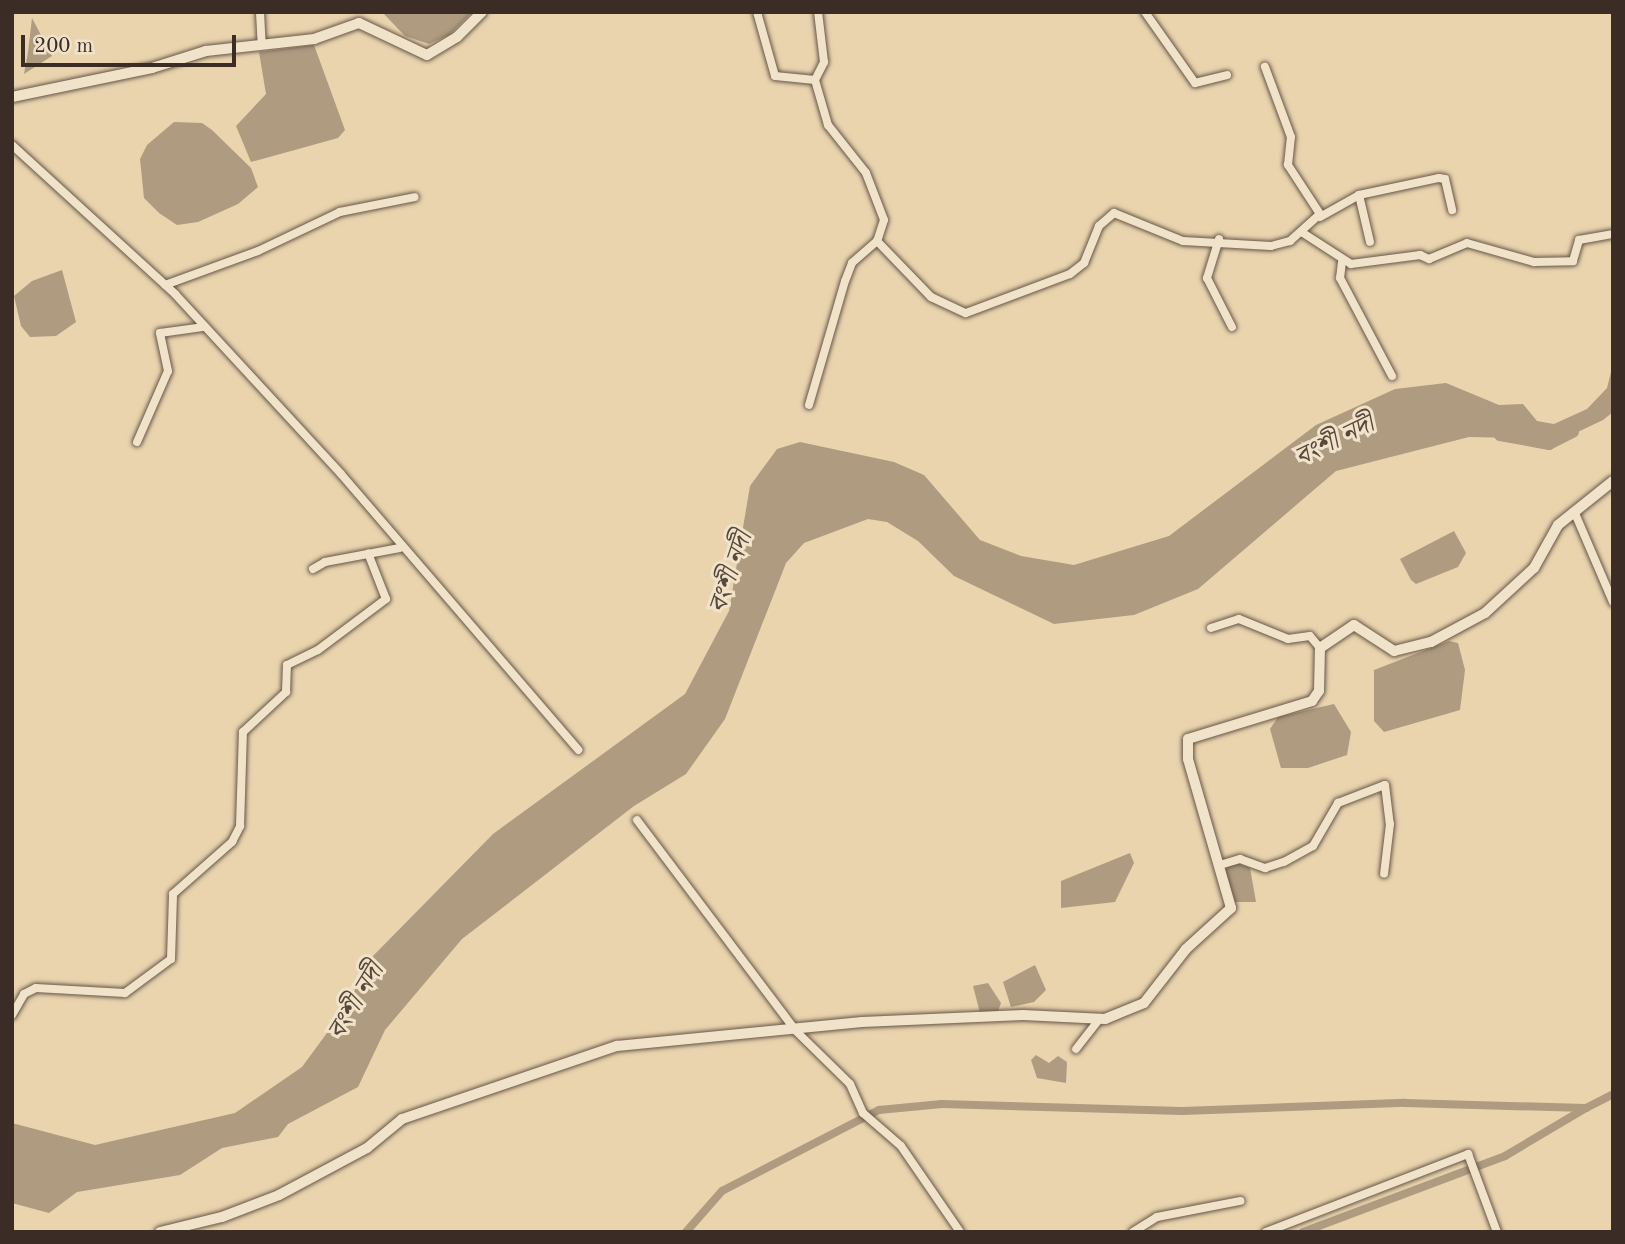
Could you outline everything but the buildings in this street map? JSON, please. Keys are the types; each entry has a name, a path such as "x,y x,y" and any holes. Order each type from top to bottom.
{"street":[{"path":"260,12 262,45"},
{"path":"12,97 152,68 206,51 314,39 359,23 427,55 457,37 482,12"},
{"path":"757,12 775,76 815,80"},
{"path":"809,405 822,344 852,263 877,241 884,220 881,205 866,173 828,125 815,80 824,62 818,12"},
{"path":"1145,12 1195,83 1227,75"},
{"path":"1265,67 1291,137 1288,165 1320,217"},
{"path":"12,145 165,285 341,474 400,548 578,750"},
{"path":"877,241 932,297 967,313 1070,274 1084,263 1099,226 1114,213 1173,239 1219,239 1271,246 1303,233 1320,217 1359,195 1444,179 1452,210"},
{"path":"1359,195 1370,242"},
{"path":"165,285 258,251 340,212 415,197"},
{"path":"1303,233 1342,262 1420,255 1429,259 1467,243 1534,262 1573,261 1579,240 1613,234"},
{"path":"1219,239 1207,278 1233,327"},
{"path":"1342,262 1340,278 1392,376"},
{"path":"137,442 168,371 160,333 203,327"},
{"path":"1320,648 1354,625 1371,632 1388,650 1408,649 1485,613 1534,568 1558,525 1613,481"},
{"path":"1574,511 1613,602"},
{"path":"313,569 368,553 400,548"},
{"path":"12,1015 24,993 36,988 125,993 171,959 173,894 232,842 240,826 243,732 286,692 287,665 318,650 386,599 368,553"},
{"path":"160,1232 222,1217 279,1195 367,1148 402,1119 596,1052 672,1038 1023,1015 1100,1018 1144,1003 1186,949 1231,908 1188,759 1188,739 1312,701 1319,691 1320,648 1310,636 1288,639 1239,619 1211,628"},
{"path":"1220,865 1240,859 1265,868 1284,862 1313,846 1338,803 1385,785 1390,824 1384,874"},
{"path":"637,820 795,1030 850,1084 863,1113 901,1146 960,1232"},
{"path":"1076,1049 1100,1018"},
{"path":"1266,1232 1468,1154 1497,1232"},
{"path":"1133,1232 1157,1217 1240,1200"}],"water":[{"path":"382,12 472,12 449,35 429,44 405,36"},
{"path":"32,18 52,56 24,74 28,52"},
{"path":"314,45 345,130 338,138 251,162 236,126 266,94 259,52"},
{"path":"174,122 202,123 212,130 251,168 258,187 238,204 198,222 177,225 159,213 144,198 140,159 147,145"},
{"path":"62,270 76,322 56,336 30,337 21,326 14,296 32,281"},
{"path":"1613,364 1613,412 1603,420 1563,439 1469,437 1336,471 1198,589 1134,615 1054,624 954,576 918,541 887,522 868,519 804,543 786,563 725,719 686,774 634,806 462,939 385,1030 358,1087 288,1124 278,1137 222,1148 180,1175 77,1192 49,1213 12,1203 12,1123 95,1145 235,1113 302,1067 346,1007 372,957 493,834 685,694 729,611 750,486 777,449 800,442 894,462 924,475 980,540 1021,556 1074,565 1169,536 1316,425 1395,389 1446,383 1499,405 1523,404 1537,421 1554,424 1587,409 1607,388"},
{"path":"1454,531 1466,553 1458,567 1416,584 1400,559"},
{"path":"1449,641 1458,643 1465,670 1460,710 1384,732 1374,721 1374,670"},
{"path":"1334,704 1351,732 1347,755 1308,768 1281,768 1270,729 1278,717"},
{"path":"1130,853 1134,863 1115,902 1061,908 1061,881"},
{"path":"1235,862 1250,868 1256,902 1235,902 1225,870"},
{"path":"1035,965 1046,990 1034,1002 1011,1007 1003,982"},
{"path":"988,983 1001,1003 998,1011 980,1013 973,986"},
{"path":"1036,1055 1049,1063 1058,1056 1067,1062 1066,1083 1037,1078 1031,1060"}],"waterway":[{"name":"বংশী নদী","path":"1500,435 1549,444 1573,432"},
{"path":"686,1232 722,1191 879,1110 942,1104 1182,1111 1405,1103 1586,1108 1613,1094"},
{"path":"1303,1232 1505,1156 1584,1109"}]}
